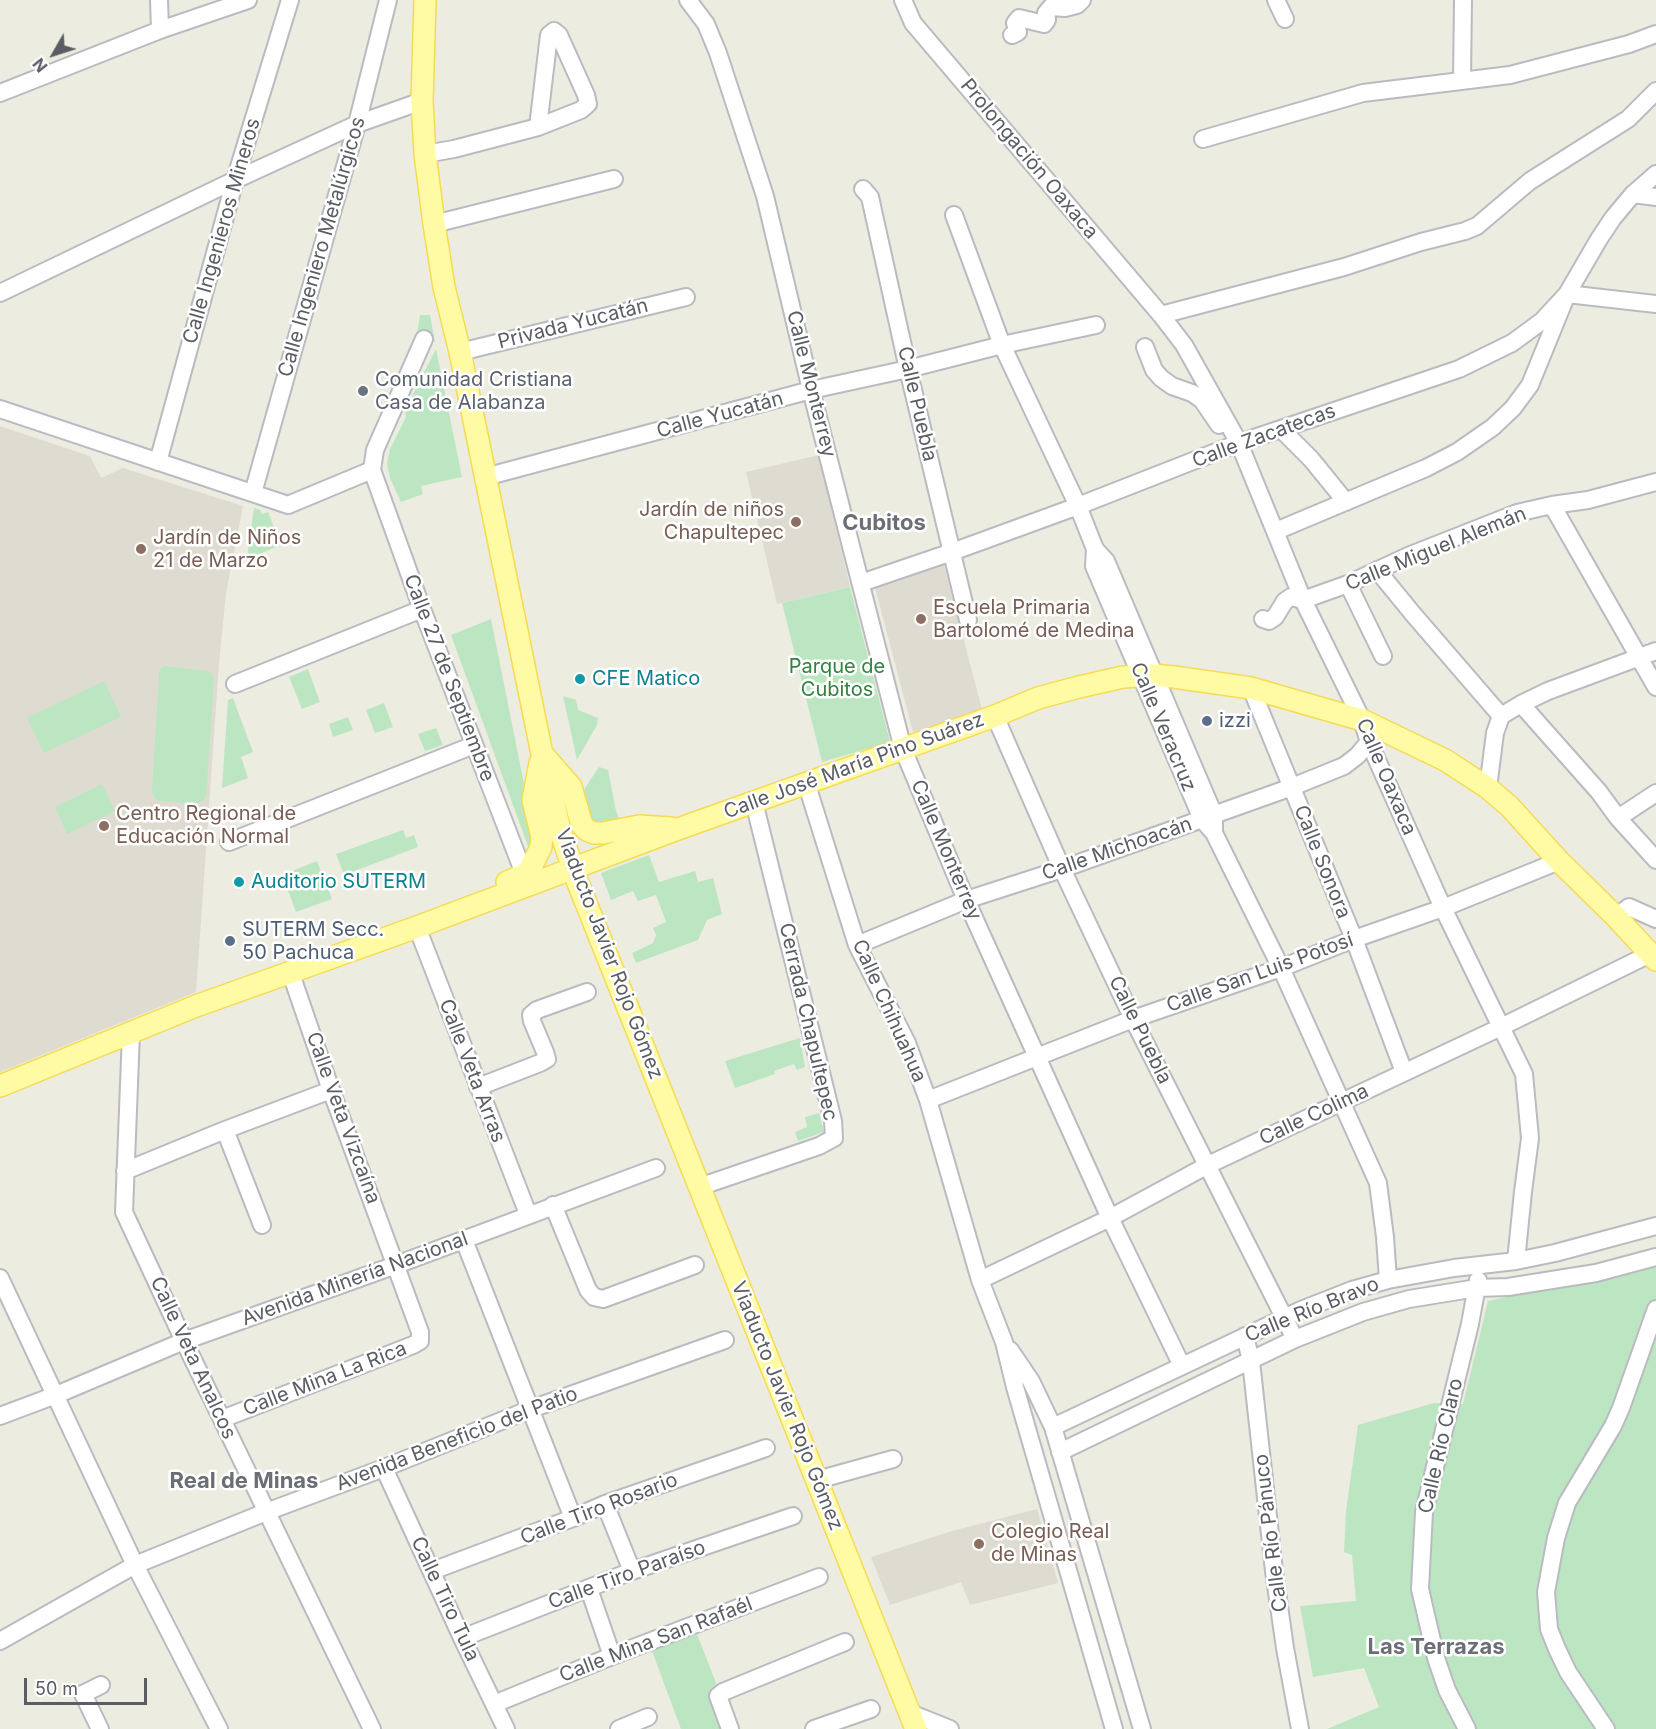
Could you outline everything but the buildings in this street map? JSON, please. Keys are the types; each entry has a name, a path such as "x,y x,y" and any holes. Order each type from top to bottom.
{"main road":[{"name":"Viaducto Javier Rojo Gómez","path":"425,0 422,101 425,154 444,287 460,352 555,812 572,868 913,1721"},
{"name":"Calle José María Pino Suárez","path":"417,927 487,900 500,885 572,868 806,782 995,716 1038,698 1123,677 1147,676 1201,680 1251,688 1362,720 1446,760 1488,788 1510,807 1558,861 1616,917 1653,957"},
{"path":"542,754 571,787 582,825 587,830 603,833 639,826 678,829"},
{"path":"526,880 541,847 542,837 533,800 542,754"},
{"path":"0,1086 131,1032 290,971 417,927"}],"street":[{"path":"159,0 160,30"},
{"path":"0,93 160,30 248,0"},
{"name":"Calle Ingenieros Mineros","path":"158,462 235,180 290,0"},
{"name":"Calle Ingeniero Metalúrgicos","path":"253,494 357,124 387,0"},
{"name":"Calle Monterrey","path":"688,0 706,24 718,52 765,196 811,390 903,749 966,900 1110,1218 1182,1366"},
{"name":"Prolongación Oaxaca","path":"903,0 913,23 1161,315"},
{"path":"1012,35 1018,32 1015,23 1019,18 1044,24 1047,20 1046,13 1051,7 1065,8 1077,5 1082,0"},
{"path":"1276,0 1285,19"},
{"path":"1462,80 1463,0"},
{"path":"425,154 454,149 538,127 581,111 588,104 586,95 559,35 554,31 549,35 538,127"},
{"path":"1203,139 1363,93 1510,75 1629,44 1656,34"},
{"path":"1161,315 1344,267 1477,226 1530,181 1628,119 1656,91"},
{"path":"0,292 357,124 422,101"},
{"path":"1276,531 1426,468 1466,447 1493,427 1513,408 1530,386 1567,294 1599,239 1633,194 1656,174"},
{"path":"434,224 614,179"},
{"name":"Calle Puebla","path":"863,189 870,197 908,369 968,620"},
{"path":"1633,194 1656,196"},
{"name":"Calle Veracruz","path":"954,215 1002,345 1078,506 1095,549 1106,561 1147,676 1214,833 1281,968 1378,1183 1388,1280"},
{"path":"1567,294 1656,304"},
{"name":"Calle Zacatecas","path":"861,583 1078,506 1235,444 1459,369 1512,343 1542,321 1567,294"},
{"name":"Privada Yucatán","path":"460,352 686,297"},
{"name":"Calle Oaxaca","path":"1161,315 1184,345 1235,444 1276,531 1304,600 1362,720 1369,742 1443,908 1524,1074 1530,1138 1516,1261"},
{"name":"Calle Yucatán","path":"485,477 811,390 1096,325"},
{"path":"0,409 288,505 372,470 375,450 424,339"},
{"path":"1145,347 1154,370 1161,378 1172,386 1192,393 1202,400 1235,444"},
{"path":"1281,429 1311,459 1346,502"},
{"name":"Calle 27 de Septiembre","path":"372,470 422,609 526,880"},
{"name":"Calle Miguel Alemán","path":"1263,619 1269,621 1275,617 1285,601 1291,597 1304,600 1348,584 1438,543 1517,513 1588,500 1656,482"},
{"path":"1552,505 1656,687"},
{"path":"1377,570 1501,717"},
{"path":"1348,584 1383,656"},
{"path":"235,684 422,609"},
{"path":"1488,788 1495,733 1501,717 1548,691 1656,651"},
{"name":"Calle Sonora","path":"1251,688 1354,939 1404,1072"},
{"path":"1521,704 1656,860"},
{"name":"Calle Puebla","path":"995,716 1062,869 1133,1019 1295,1339"},
{"name":"Calle Michoacán","path":"857,945 966,900 1062,869 1292,787 1344,766 1369,742"},
{"path":"229,842 474,745"},
{"name":"Calle Chihuahua","path":"806,782 857,945 907,1043 928,1100 980,1280 1004,1342 1015,1388 1114,1729"},
{"path":"1618,818 1656,793"},
{"name":"Cerrada Chapultepec","path":"699,1187 819,1146 834,1138 833,1121 754,802"},
{"name":"Calle San Luis Potosí","path":"928,1100 1133,1019 1281,968 1354,939 1443,908 1558,861"},
{"path":"1616,917 1629,908 1656,919"},
{"name":"Calle Veta Arras","path":"417,927 528,1214"},
{"name":"Calle Colima","path":"980,1280 1110,1218 1208,1165 1653,957"},
{"name":"Calle Veta Vizcaína","path":"290,971 396,1265"},
{"path":"478,1088 546,1059 531,1015 537,1010 587,992"},
{"name":"Calle Veta Analcos","path":"131,1032 124,1212 372,1729"},
{"path":"125,1171 332,1090"},
{"path":"225,1130 262,1225"},
{"name":"Avenida Minería Nacional","path":"0,1416 184,1341 465,1240 528,1214 656,1168"},
{"path":"554,1205 588,1290 594,1297 603,1299 695,1265"},
{"name":"Calle Río Bravo","path":"1053,1427 1285,1317 1352,1290 1388,1280 1555,1253 1656,1226"},
{"path":"465,1240 573,1518"},
{"name":"Calle Río Bravo","path":"1060,1452 1295,1339 1345,1318 1409,1299 1596,1273 1656,1257"},
{"name":"Calle Mina La Rica","path":"222,1419 413,1346 420,1341 420,1332 396,1265"},
{"name":"Calle Río Claro","path":"1467,1729 1436,1659 1420,1589 1424,1512 1481,1265"},
{"path":"0,1278 135,1565 219,1729"},
{"path":"1606,1729 1568,1672 1557,1649 1549,1629 1546,1592 1556,1538 1567,1503 1622,1408 1656,1309"},
{"name":"Calle Río Pánuco","path":"1245,1336 1251,1361 1274,1571 1300,1729"},
{"name":"Avenida Beneficio del Patio","path":"0,1641 135,1565 531,1409 725,1340"},
{"name":"Calle Chihuahua","path":"1004,1342 1031,1381 1053,1427 1142,1729"},
{"name":"Calle Tiro Rosario","path":"432,1571 604,1504 766,1448"},
{"path":"817,1480 893,1459"},
{"name":"Calle Tiro Tula","path":"384,1468 506,1729"},
{"path":"604,1504 632,1571"},
{"name":"Calle Tiro Paraíso","path":"462,1638 632,1571 794,1516"},
{"name":"Calle Mina San Rafaél","path":"494,1704 819,1577"},
{"path":"589,1589 612,1656"},
{"path":"730,1729 718,1696 723,1692 845,1642"},
{"path":"100,1729 83,1694 101,1685"},
{"path":"814,1729 871,1709"},
{"path":"619,1729 648,1717"},
{"path":"913,1721 950,1729"}],"shaded area":[{"name":"Centro Regional de Educación Normal","path":"0,426 90,456 101,478 123,468 243,506 226,593 219,664 196,992 0,1072"},
{"name":"Jardín de niños Chapultepec","path":"819,455 850,587 777,604 746,472"},
{"name":"Escuela Primaria Bartolomé de Medina","path":"944,565 983,713 913,732 874,584"},
{"name":"Colegio Real de Minas","path":"1037,1509 1058,1583 970,1605 961,1582 890,1605 871,1557 952,1531"}],"green space":[{"path":"420,315 430,315 435,342 417,334"},
{"path":"436,349 462,477 421,486 423,494 401,502 390,478 387,464 390,449 406,417 405,410 409,408 408,404"},
{"path":"254,508 260,510 262,514 268,512 281,545 262,553 263,558 246,565"},
{"name":"Parque de Cubitos","path":"850,587 890,742 822,762 782,603"},
{"path":"491,619 524,784 523,800 532,838 529,849 451,635"},
{"path":"165,666 208,671 214,679 206,797 198,803 159,801 152,792 159,673 160,669"},
{"path":"308,669 320,702 302,709 289,677"},
{"path":"104,681 121,717 44,753 27,718"},
{"path":"563,696 576,700 578,710 598,718 597,725 577,760"},
{"path":"233,698 253,752 241,757 248,778 222,788 228,700"},
{"path":"384,703 393,727 375,733 366,710"},
{"path":"348,717 353,730 333,737 329,724"},
{"path":"436,728 443,745 425,751 418,734"},
{"path":"599,767 608,770 620,821 589,822 582,801 585,788"},
{"path":"102,784 115,811 67,834 55,807"},
{"path":"403,830 406,838 414,835 418,847 344,875 336,854"},
{"path":"649,855 659,882 695,871 698,882 713,878 722,914 707,920 698,940 636,963 632,953 653,943 656,935 653,928 666,922 656,895 638,901 633,891 611,900 601,873"},
{"path":"317,861 332,899 296,912 282,875"},
{"path":"800,1038 805,1067 797,1070 794,1064 774,1071 775,1074 735,1088 725,1061"},
{"path":"819,1113 824,1132 798,1141 795,1132 807,1127 805,1117"},
{"path":"1656,1264 1656,1729 1327,1729 1379,1707 1364,1668 1313,1677 1300,1606 1356,1601 1352,1555 1344,1552 1346,1511 1358,1425 1434,1403 1463,1404 1488,1301"},
{"path":"697,1634 716,1683 712,1704 722,1729 681,1729 652,1651"}],"place":[{"name":"Comunidad Cristiana Casa de Alabanza","path":"363,391"},
{"name":"Jardín de niños Chapultepec","path":"796,522"},
{"name":"Jardín de Niños 21 de Marzo","path":"141,549"},
{"name":"Escuela Primaria Bartolomé de Medina","path":"921,619"},
{"name":"CFE Matico","path":"580,679"},
{"name":"izzi","path":"1207,721"},
{"name":"Centro Regional de Educación Normal","path":"104,826"},
{"name":"Auditorio SUTERM","path":"239,882"},
{"name":"SUTERM Secc. 50 Pachuca","path":"230,941"},
{"name":"Colegio Real de Minas","path":"979,1544"}],"district":[{"name":"Cubitos","path":"884,523"},
{"name":"Real de Minas","path":"244,1481"},
{"name":"Las Terrazas","path":"1436,1647"}]}
